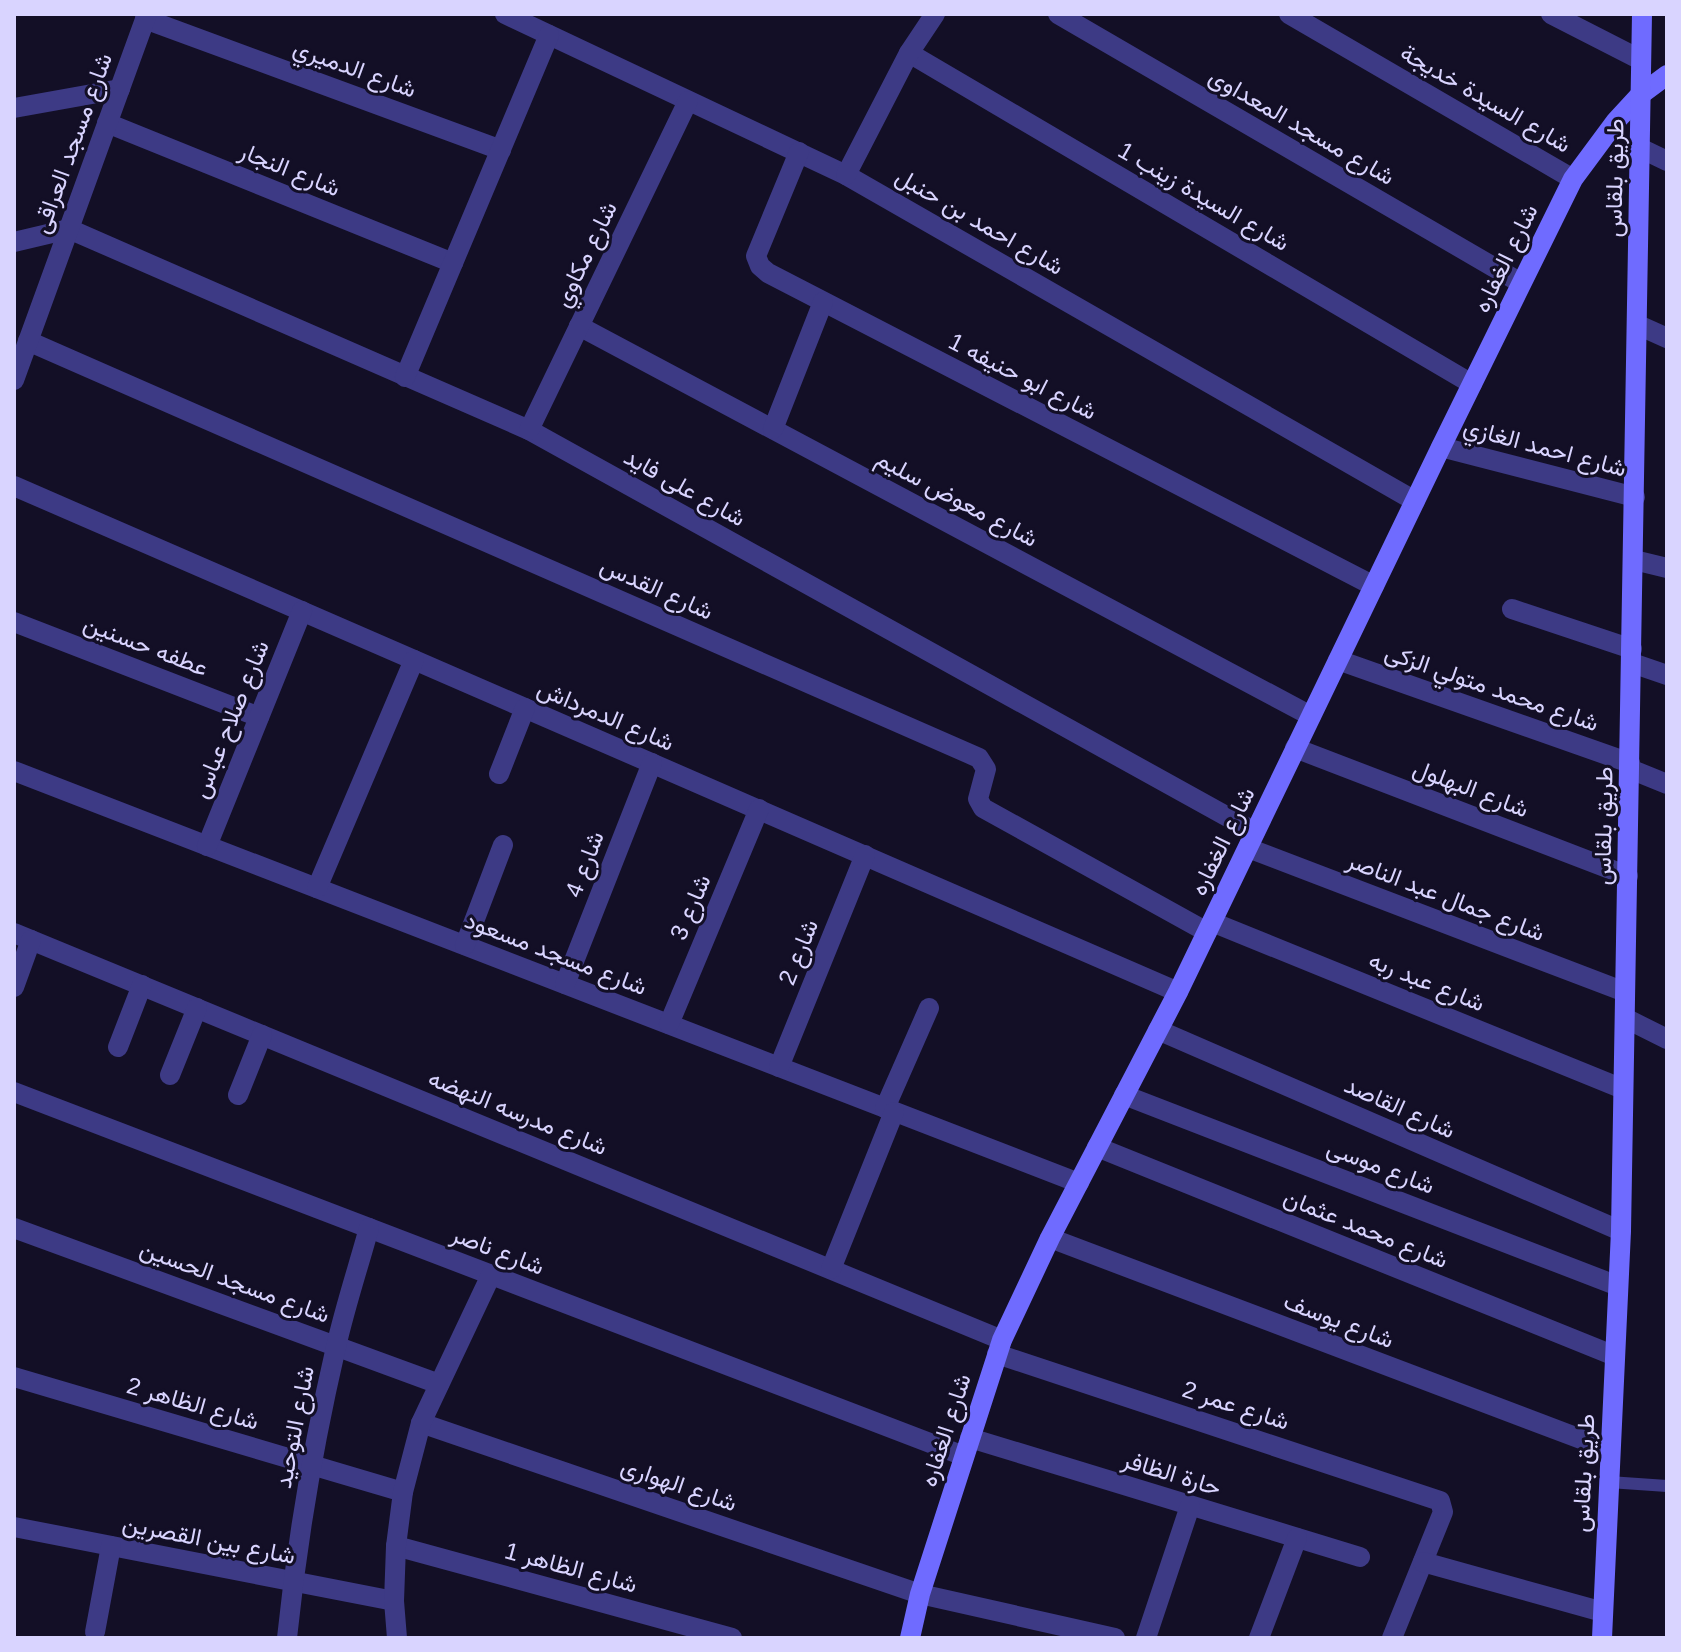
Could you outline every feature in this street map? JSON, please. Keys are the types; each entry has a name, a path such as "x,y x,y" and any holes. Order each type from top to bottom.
{"street":[{"name":"شارع احمد بن حنبل","path":"505,14 846,175 1415,501"},
{"path":"846,175 909,53 935,14"},
{"name":"شارع مسجد المعداوى","path":"1058,14 1521,283"},
{"name":"شارع السيدة خديجة","path":"1289,14 1573,179"},
{"path":"1551,14 1641,60"},
{"name":"طريق بلقاس","path":"1602,1638 1621,1231 1642,14"},
{"name":"شارع مسجد العراقى","path":"14,380 146,16"},
{"name":"شارع الدميري","path":"146,16 501,150"},
{"path":"405,377 549,35"},
{"name":"شارع السيدة زينب 1","path":"909,53 1472,384"},
{"name":"شارع الغفاره","path":"910,1638 920,1594 999,1347 1050,1238 1178,992 1573,179 1601,140 1640,95 1667,75"},
{"path":"14,108 120,89"},
{"name":"شارع مكاوي","path":"529,430 688,101"},
{"name":"شارع النجار","path":"107,123 453,263"},
{"path":"1640,148 1667,161"},
{"name":"شارع ابو حنيفه 1","path":"799,152 756,256 760,266 768,273 1374,586"},
{"path":"14,242 69,229"},
{"name":"شارع على فايد","path":"69,229 529,430 1251,840"},
{"path":"773,429 823,302"},
{"path":"1638,325 1667,338"},
{"name":"شارع معوض سليم","path":"579,326 1311,716"},
{"name":"شارع القدس","path":"28,341 979,758 986,769 978,799 983,808 1209,927"},
{"name":"شارع احمد الغازي","path":"1441,447 1635,497"},
{"name":"شارع الدمرداش","path":"14,486 1178,992"},
{"path":"1634,560 1667,568"},
{"path":"1512,609 1632,656 1667,675"},
{"name":"شارع صلاح عباس","path":"207,846 302,611"},
{"name":"عطفه حسنين","path":"14,622 259,717"},
{"path":"317,888 414,660"},
{"name":"شارع محمد متولي الزكى","path":"1338,660 1630,766 1667,784"},
{"path":"499,774 525,708"},
{"name":"شارع البهلول","path":"1295,748 1628,876"},
{"name":"شارع 4","path":"565,984 652,763"},
{"name":"شارع مسجد مسعود","path":"14,771 1079,1183"},
{"name":"شارع 3","path":"669,1024 759,809"},
{"name":"شارع جمال عبد الناصر","path":"1251,840 1625,992"},
{"path":"465,945 503,845"},
{"name":"شارع 2","path":"779,1067 865,855"},
{"name":"شارع عبد ربه","path":"1209,927 1623,1089"},
{"path":"14,987 23,936"},
{"name":"شارع مدرسه النهضه","path":"23,936 831,1269 999,1347"},
{"path":"118,1047 142,985"},
{"path":"170,1075 197,1008"},
{"path":"831,1269 929,1008"},
{"path":"1625,1018 1667,1039"},
{"name":"شارع القاصد","path":"1158,1030 1621,1231"},
{"path":"238,1095 262,1035"},
{"name":"شارع ناصر","path":"14,1092 491,1275 967,1447"},
{"name":"شارع موسى","path":"1124,1095 1618,1286"},
{"name":"شارع محمد عثمان","path":"1097,1147 1615,1356"},
{"name":"شارع مسجد الحسين","path":"14,1228 439,1384"},
{"name":"شارع التوحيد","path":"287,1638 293,1582 336,1346 369,1228"},
{"name":"شارع يوسف","path":"1050,1238 1610,1450"},
{"path":"397,1638 394,1601 396,1546 403,1492 421,1423 491,1275"},
{"name":"شارع عمر 2","path":"999,1347 1435,1498 1443,1506 1441,1518 1423,1562"},
{"name":"شارع الظاهر 2","path":"14,1377 403,1492"},
{"name":"شارع الهوارى","path":"421,1423 920,1594 1115,1638"},
{"name":"حارة الظافر","path":"967,1447 1190,1506 1360,1557"},
{"path":"1146,1638 1190,1506"},
{"name":"شارع بين القصرين","path":"14,1527 394,1601"},
{"path":"1259,1638 1297,1538"},
{"path":"95,1632 111,1546"},
{"name":"شارع الظاهر 1","path":"396,1546 732,1638"},
{"path":"1392,1638 1423,1562 1603,1612"}],"lane":[{"path":"1609,1482 1667,1486"}]}
